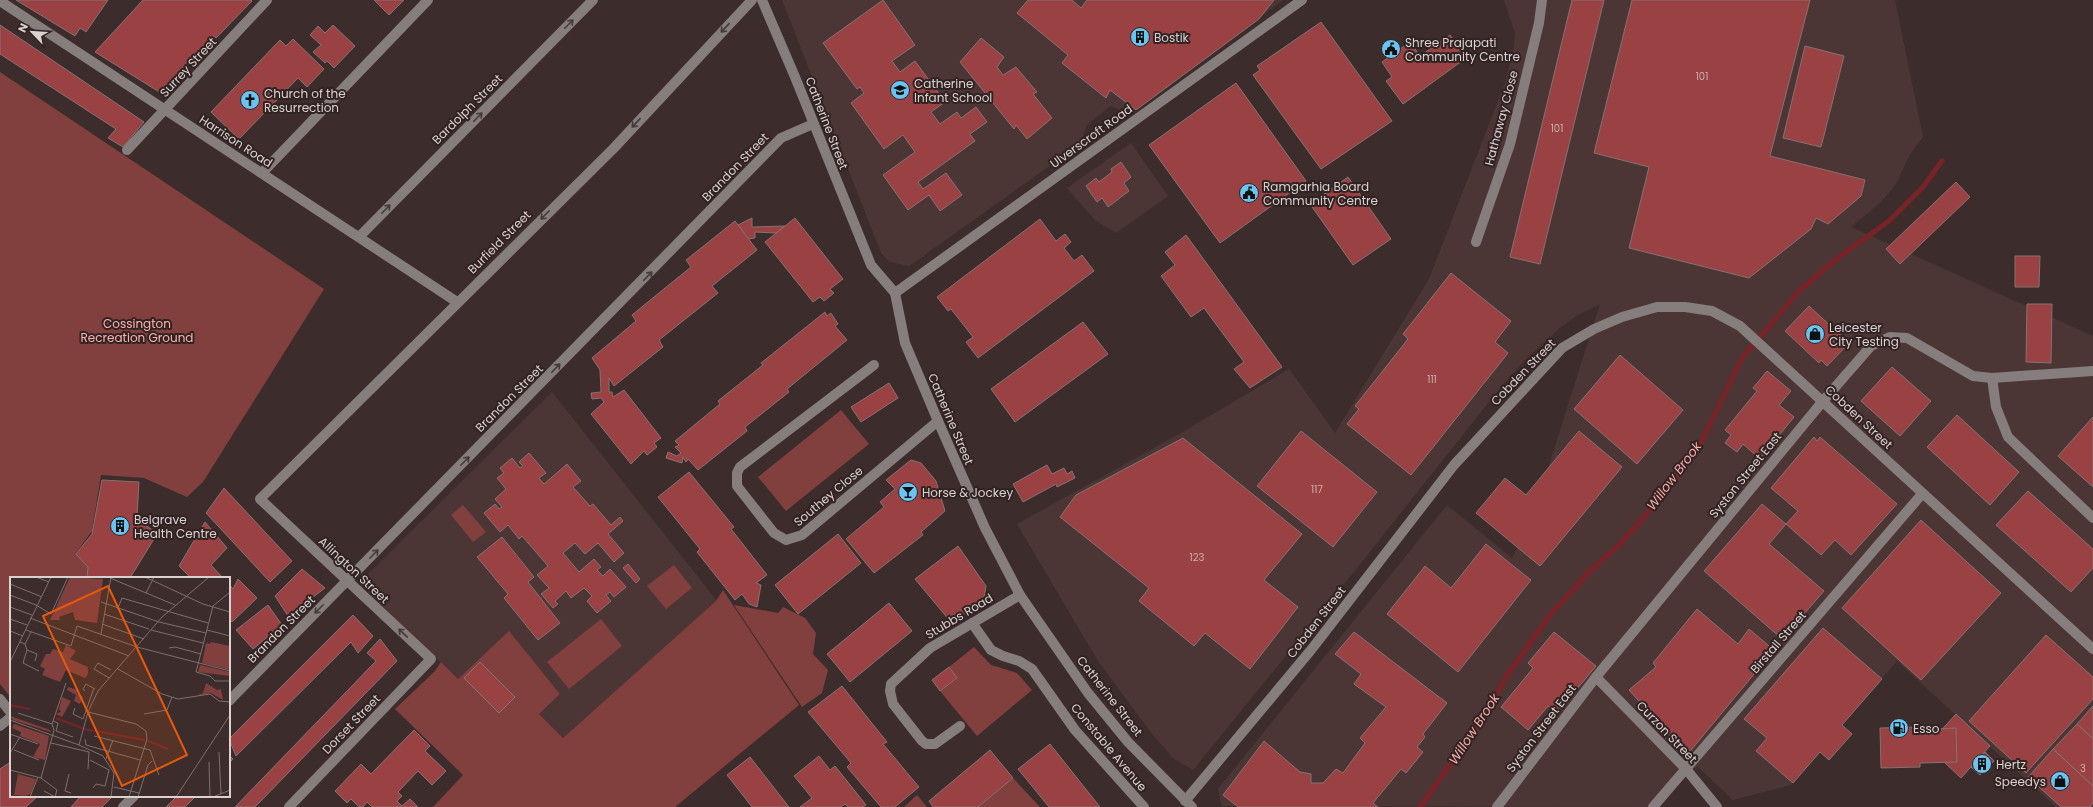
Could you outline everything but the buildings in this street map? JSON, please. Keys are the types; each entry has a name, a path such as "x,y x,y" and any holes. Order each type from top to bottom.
{"street":[{"name":"Surrey Street","path":"127,150 267,0"},
{"path":"262,173 428,0"},
{"name":"Bardolph Street","path":"359,237 593,0"},
{"name":"Burfield Street","path":"260,499 613,149 752,0"},
{"name":"Catherine Street","path":"762,0 795,77 871,265 895,293 905,344 938,421 985,528 1020,595 1088,693 1128,742 1189,804"},
{"name":"Ulverscroft Road","path":"895,293 1302,0"},
{"name":"Hathaway Close","path":"1476,242 1510,144 1539,23 1542,0"},
{"name":"Harrison Road","path":"0,1 457,302"},
{"name":"Brandon Street","path":"230,700 781,138 813,124"},
{"name":"Cobden Street","path":"1189,804 1311,650 1454,465 1562,348 1594,329 1622,317 1657,307 1685,307 1712,311 1740,326 2093,649"},
{"name":"Syston Street East","path":"1497,807 1596,678 1823,401 1871,346 1890,338 1907,338 1973,376 1992,378 2093,371"},
{"name":"Southey Close","path":"874,365 740,467 737,473 737,486 774,533 786,540 802,535 938,421"},
{"path":"1992,378 1996,407 2008,437 2093,518"},
{"name":"Birstall Street","path":"1653,807 1922,494"},
{"name":"Allington Street","path":"260,499 431,660"},
{"name":"Stubbs Road","path":"960,726 935,744 926,744 893,704 890,691 895,679 930,648 1020,595"},
{"name":"Constable Avenue","path":"972,623 991,650 1003,656 1019,660 1032,669 1075,730 1144,807"},
{"name":"Dorset Street","path":"289,807 431,660"},
{"name":"Curzon Street","path":"1596,678 1686,769 1717,807"},
{"path":"0,699 10,712"},
{"path":"0,726 10,718"},
{"path":"123,807 133,797"}],"shaded area":[{"path":"782,0 1283,0 1136,110 1127,112 1110,106 1087,125 1079,145 909,266 890,262 881,253"},
{"path":"1504,0 1895,0 1923,137 1910,154 1896,184 1882,201 1851,227 2093,336 2093,807 2056,807 1897,661 1791,785 1733,800 1697,766 1656,807 1222,806 1218,789 1447,505 1512,558 1531,522 1600,304 1576,316 1561,327 1525,360 1500,388 1357,568 1193,770 1173,758 1152,734 1098,661 1017,524 1181,433 1289,369 1335,433 1429,279 1505,83 1513,53 1515,33"},
{"path":"1131,143 1168,196 1116,233 1095,220 1067,188"},
{"path":"552,392 717,601 563,738 539,714 560,694 509,632 458,679 359,583"}],"green space":[{"name":"Cossington Recreation Ground","path":"0,72 324,289 203,482 187,497 144,478 101,475 92,531 76,553 88,567 87,577 10,577 10,697 0,684"},
{"path":"841,410 869,444 786,511 758,477"},
{"path":"463,505 486,532 473,542 451,515"},
{"path":"674,565 692,588 666,609 647,586"},
{"path":"723,590 799,705 675,807 433,807 463,775 395,709 435,671 441,662 458,679 509,631 560,694 539,714 563,738 716,601"},
{"path":"734,605 778,613 783,607 805,618 816,633 813,654 828,670 822,693 802,707"},
{"path":"601,619 622,646 569,689 547,662"},
{"path":"974,647 991,665 1017,673 1032,690 977,736 940,691 957,678 949,667"},
{"path":"1013,778 1040,807 978,807"},
{"path":"917,795 927,807 904,807"}],"waterway":[{"name":"Willow Brook","path":"1420,807 1481,722 1506,677 1550,615 1589,572 1620,544 1662,497 1698,449 1742,358 1800,290 1839,257 1889,221 1923,187 1942,161"}],"place":[{"name":"Bostik","path":"1140,37"},
{"name":"Shree Prajapati Community Centre","path":"1391,49"},
{"name":"Catherine Infant School","path":"900,90"},
{"name":"Church of the Resurrection","path":"250,100"},
{"name":"Ramgarhia Board Community Centre","path":"1249,193"},
{"name":"Leicester City Testing","path":"1815,334"},
{"name":"Horse & Jockey","path":"908,492"},
{"name":"Belgrave Health Centre","path":"120,526"},
{"name":"Esso","path":"1899,728"},
{"name":"Hertz","path":"1982,764"},
{"name":"Speedys","path":"2060,781"}]}
